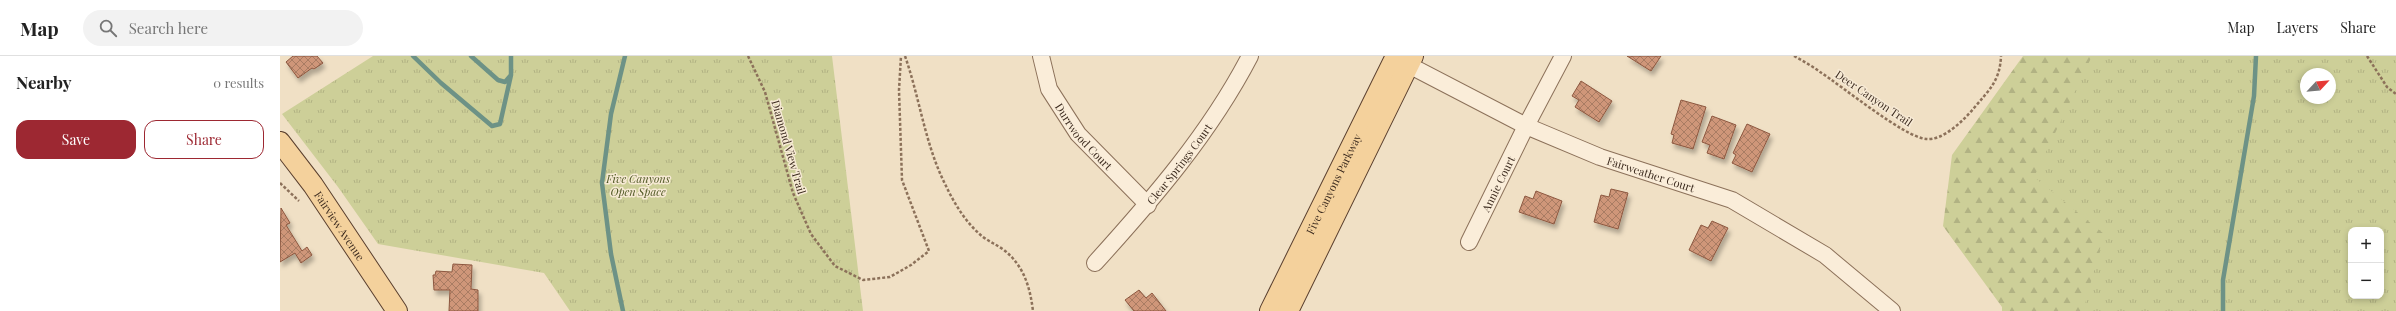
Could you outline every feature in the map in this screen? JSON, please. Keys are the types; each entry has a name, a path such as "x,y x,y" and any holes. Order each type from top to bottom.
{"main road":[{"name":"Five Canyons Parkway","path":"1270,311 1400,58"},
{"name":"Five Canyons Parkway","path":"1288,311 1361,158 1400,58"},
{"name":"Fairview Avenue","path":"280,142 313,185 397,311"}],"street":[{"name":"Durrwood Court","path":"1041,56 1049,89 1078,134 1148,204"},
{"name":"Clear Springs Court","path":"1095,263 1148,204 1202,135 1250,56"},
{"name":"Annie Court","path":"1469,242 1526,126 1563,56"},
{"name":"Fairweather Court","path":"1400,58 1526,126 1600,157 1732,200 1825,255 1892,311"}],"path":[{"name":"Diamond View Trail","path":"748,56 765,92 793,193 811,234 835,266 863,280 890,277 911,265 929,251 902,180 899,90 901,56"},
{"path":"905,56 932,154 946,186 962,215 983,237 1005,251 1020,268 1030,287 1033,311"},
{"name":"Deer Canyon Trail","path":"1794,56 1819,71 1901,128 1926,139 1940,136 1957,125 1972,111 1992,86 2000,72 2001,56"},
{"path":"2367,56 2388,87 2396,94"},
{"path":"280,183 299,201"}],"green space":[{"name":"Five Canyons Open Space","path":"373,56 832,56 863,311 570,311 544,273 378,244 338,187 282,114"},
{"path":"2023,56 2318,56 2310,68 2300,68 2300,104 2305,104 2295,311 2002,311 2002,307 1943,226 1952,155"},
{"path":"2092,56 2396,56 2396,311 2083,311 2104,234 2034,177"}],"building":[{"path":"293,56 317,56 323,63 314,69 312,68 298,78 286,62"},
{"path":"1627,56 1661,56 1651,71"},
{"path":"1581,81 1612,101 1599,122 1575,107 1579,100 1572,96"},
{"path":"1681,100 1706,107 1693,149 1672,143 1674,135 1671,134"},
{"path":"1712,116 1736,125 1724,159 1707,153 1710,145 1702,142"},
{"path":"1747,124 1770,134 1752,172 1732,163 1736,155 1733,153"},
{"path":"1611,189 1628,193 1618,229 1594,222 1601,195 1609,197"},
{"path":"1536,191 1562,201 1554,224 1519,212 1525,196 1533,199"},
{"path":"281,208 290,223 286,225 302,251 307,247 312,255 301,263 295,253 280,262"},
{"path":"1712,221 1728,228 1711,261 1689,250 1701,225 1708,228"},
{"path":"453,264 472,265 471,289 478,290 478,311 449,311 450,290 434,290 433,275 435,275 436,271 452,272"},
{"path":"1139,290 1146,298 1152,293 1166,311 1134,311 1125,300"}],"waterway":[{"path":"413,56 441,83 492,126 500,124 511,75"},
{"path":"471,56 498,80 505,82 511,75 511,56"},
{"path":"623,311 611,254 602,183 611,114 625,56"},
{"path":"2223,311 2223,280 2254,96 2256,56"}]}
